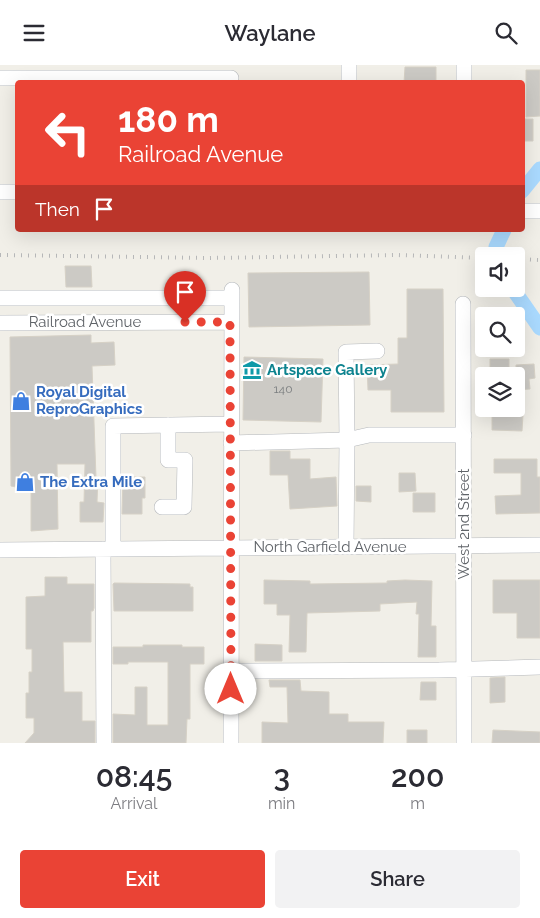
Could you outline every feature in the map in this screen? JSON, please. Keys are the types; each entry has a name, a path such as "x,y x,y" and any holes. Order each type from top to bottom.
{"street":[{"path":"349,65 349,80"},
{"path":"464,65 464,80"},
{"path":"0,78 109,72 231,75"},
{"path":"0,192 15,192"},
{"path":"0,298 232,294 230,322 231,743"},
{"name":"West 2nd Street","path":"463,304 464,743"},
{"name":"Railroad Avenue","path":"0,323 230,322"},
{"path":"346,547 346,352 378,351"},
{"path":"104,743 108,549 113,426 230,424"},
{"path":"162,507 184,507 185,460 168,460 168,425"},
{"path":"231,443 347,440 369,435 464,435"},
{"name":"North Garfield Avenue","path":"0,550 540,545"},
{"path":"231,671 464,670 540,667"}],"building":[{"path":"405,67 436,67 436,80 404,80"},
{"path":"526,70 540,70 540,116 526,117"},
{"path":"525,119 533,119 533,141 525,141"},
{"path":"65,266 91,266 92,287 66,287"},
{"path":"369,272 370,325 249,327 248,273"},
{"path":"407,289 443,289 444,412 391,412 391,390 368,390 367,365 398,364 398,338 407,338"},
{"path":"91,335 91,343 114,342 115,365 92,366 96,478 98,478 97,502 104,503 103,522 80,522 80,502 84,502 85,464 57,464 58,529 31,531 31,490 11,486 10,337"},
{"path":"244,357 323,359 321,422 243,420"},
{"path":"490,359 509,359 509,367 490,367"},
{"path":"534,364 535,378 529,379 530,389 525,389 525,367 516,367 516,365"},
{"path":"492,417 523,417 522,431 492,430"},
{"path":"270,451 290,451 290,459 310,459 310,479 336,477 337,506 290,509 288,475 270,475"},
{"path":"494,459 537,459 537,477 540,477 540,513 496,514 495,496 521,495 521,473 494,473"},
{"path":"399,473 415,473 416,491 399,492"},
{"path":"123,477 145,477 145,498 142,498 142,514 122,514"},
{"path":"356,486 371,486 371,502 356,501"},
{"path":"413,493 435,493 435,512 413,512"},
{"path":"45,577 67,577 67,584 94,584 94,608 91,611 91,642 63,642 64,692 82,692 82,721 95,721 95,743 25,743 34,733 34,718 26,718 26,693 29,693 29,672 32,672 32,649 26,649 26,597 45,596"},
{"path":"264,580 310,581 310,584 387,583 387,581 405,580 432,581 431,626 436,626 436,657 418,657 419,614 416,614 417,602 380,604 380,611 307,613 306,652 289,652 290,615 277,615 277,604 264,604"},
{"path":"493,580 540,580 540,638 517,638 517,613 493,613"},
{"path":"114,583 190,584 190,587 193,587 193,611 114,611"},
{"path":"255,644 282,645 282,661 255,661"},
{"path":"143,645 204,647 204,664 190,664 190,719 187,719 186,743 113,743 113,714 135,715 135,687 147,687 147,725 168,725 168,662 113,664 113,647 143,647"},
{"path":"505,677 505,702 490,703 490,678"},
{"path":"269,680 300,680 301,691 329,692 329,714 348,714 348,722 384,722 383,743 262,743 262,722 288,723 287,687 270,687"},
{"path":"421,682 436,682 436,700 420,700"},
{"path":"407,730 427,730 427,743 407,743"},
{"path":"493,730 540,732 540,743 492,743"}],"waterway":[{"path":"525,187 540,169"},
{"path":"496,247 503,232"},
{"path":"519,297 540,328"}],"railway":[{"path":"0,255 209,258 396,255 475,258"},
{"path":"525,259 540,260"}],"place":[{"name":"Artspace Gallery","path":"252,370"},
{"name":"Royal Digital ReproGraphics","path":"21,401"},
{"name":"The Extra Mile","path":"25,482"}],"route":[{"path":"185,322 230,322 231,689"}]}
